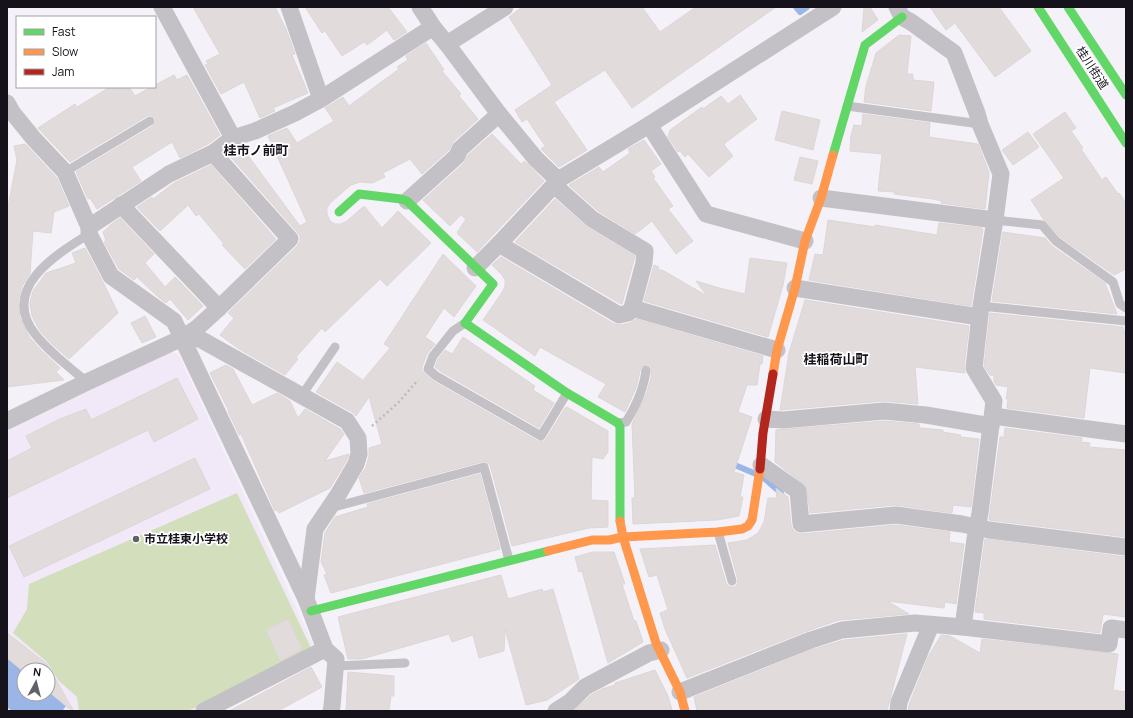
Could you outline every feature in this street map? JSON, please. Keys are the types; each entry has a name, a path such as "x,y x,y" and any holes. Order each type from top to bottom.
{"street":[{"path":"162,7 233,138"},
{"path":"289,7 321,99"},
{"path":"420,7 432,27 447,44 499,114 556,183 592,219 645,251 644,263 632,308 628,313 620,315 500,244"},
{"path":"447,44 505,7"},
{"path":"475,268 500,244 556,183 649,125 816,11 833,7"},
{"name":"桂川街道","path":"1038,7 1126,143"},
{"name":"桂川街道","path":"1072,9 1126,95"},
{"path":"309,605 592,540 718,532 742,529 748,526 752,520 777,350 795,288 805,241 821,198 846,106 865,45 899,12 954,53 980,124 1001,174 980,311 974,368 994,400 980,513 962,627"},
{"path":"89,231 121,205 168,174 213,153 233,138 255,131 295,113 321,99 432,27"},
{"path":"7,103 12,112 34,139 65,172 89,231 111,276 174,321 309,605 325,648 336,659 331,711"},
{"path":"407,201 457,156 460,149 499,114"},
{"path":"649,125 706,214 805,241"},
{"path":"7,421 182,338 219,308 290,239 213,153"},
{"path":"339,212 360,194 407,201 493,284 465,323 567,393 618,423 620,427 620,523 623,537 656,643 661,650 680,692 684,711"},
{"path":"821,198 995,220"},
{"path":"121,205 219,308"},
{"path":"795,288 980,311"},
{"path":"632,308 777,350"},
{"path":"182,338 200,339 302,395 347,422 358,438 359,454 356,464 338,495 327,509 315,529 309,605"},
{"path":"766,419 783,420 884,411 1126,434"},
{"path":"761,465 798,491 801,524 896,515 989,530 1126,547"},
{"path":"680,692 811,640 842,630 915,623 1109,644 1111,628 1126,630"},
{"path":"898,711 900,702 931,625"},
{"path":"204,711 325,648"},
{"path":"556,711 570,702 585,687 649,653 661,650"}],"lane":[{"path":"846,106 980,124"},
{"path":"65,172 150,121"},
{"path":"995,220 1042,225 1056,241 1114,282 1120,304 1126,308"},
{"path":"87,382 43,344 28,324 24,315 23,304 26,290 40,270 89,231"},
{"path":"980,311 1126,321"},
{"path":"465,323 453,331 433,356 428,369 436,376 540,436 567,393"},
{"path":"302,395 335,347"},
{"path":"618,423 626,422 633,410 644,382 646,370"},
{"path":"327,509 484,467 509,560"},
{"path":"718,532 732,581"},
{"path":"336,666 406,662"}],"path":[{"path":"358,438 398,403 428,369"}],"shaded area":[{"name":"市立桂東小学校","path":"170,351 179,355 315,648 313,655 194,711 7,711 7,431"}],"green space":[{"path":"237,493 312,652 188,711 79,711 77,697 56,677 56,662 47,662 13,633 27,609 29,584"}],"water":[{"path":"7,658 16,665 16,702 56,702 56,698 66,706 62,711 12,711 7,707"}],"building":[{"path":"193,7 275,7 286,29 295,54 292,55 308,93 273,108 275,111 260,118 244,82 221,94 205,65 208,64 206,61 220,54"},
{"path":"305,7 388,7 407,32 394,40 387,30 367,45 364,42 342,56 325,31 322,33"},
{"path":"522,7 642,7 660,32 696,7 776,7 632,108 605,70 554,102 587,150 559,167 541,149 545,146 527,119 522,122 515,110 552,85 509,17"},
{"path":"864,7 870,7 878,20 862,32"},
{"path":"930,7 999,7 1031,51 995,77 955,23 946,30"},
{"path":"899,35 911,36 907,74 913,74 913,80 934,82 931,111 864,102 866,86 876,53"},
{"path":"426,43 444,70 442,71 461,94 459,96 478,119 453,142 449,150 422,174 410,159 383,173 385,177 372,183 360,182 351,185 330,203 327,208 327,214 330,221 335,224 341,224 365,207 382,228 398,211 431,243 387,286 380,279 325,332 322,328 296,357 298,359 285,375 239,349 220,335 234,318 228,313 297,246 300,241 300,236 297,232 228,154 241,146 300,226 307,222 268,136 287,128 297,143 334,121 325,108 343,97 349,106 399,69 397,67 408,60 406,56"},
{"path":"174,75 177,80 187,75 220,135 208,144 180,158 172,142 132,167 141,181 97,209 90,198 88,199 76,172 153,126 156,121 155,118 150,115 147,116 70,162 38,128 75,104 77,107 108,88 130,88 135,96 149,88 156,88 156,84"},
{"path":"740,95 757,119 725,143 724,145 733,156 709,177 688,154 685,157 680,151 678,152 668,137 670,130 702,107 703,109 721,96 728,104"},
{"path":"782,111 820,120 813,150 775,140"},
{"path":"1065,112 1076,128 1071,131 1083,148 1081,149 1102,180 1106,177 1126,203 1126,269 1114,275 1060,237 1044,220 1031,200 1064,178 1033,134"},
{"path":"863,114 930,123 929,137 978,144 989,172 985,209 941,203 942,201 933,199 894,194 895,192 878,191 882,154 850,151 851,135 854,125 862,126"},
{"path":"1028,132 1039,147 1013,165 1002,150"},
{"path":"492,134 521,164 525,161 544,181 477,252 457,233 466,219 461,215 450,226 423,200 464,163 468,155"},
{"path":"644,140 661,164 651,171 655,177 653,178 673,206 668,209 693,241 676,254 652,221 635,234 598,211 569,185 599,167 603,172 630,153 628,149"},
{"path":"25,144 57,178 69,206 54,212 51,233 33,231 30,274 22,286 18,301 20,318 30,338 60,368 56,372 64,380 7,387 7,203 9,202 17,160 14,146"},
{"path":"800,157 818,161 812,184 794,180"},
{"path":"211,165 276,239 245,269 222,245 224,244 199,214 196,216 188,205 160,231 137,207 152,197 153,199 174,183"},
{"path":"555,199 587,227 635,256 622,304 515,242"},
{"path":"120,218 154,254 145,263 165,287 175,277 203,306 188,320 170,299 166,303 137,277 134,280 119,269 104,242 106,241 103,232"},
{"path":"828,220 875,227 875,225 937,235 939,223 982,228 971,306 809,280 815,254 823,255"},
{"path":"1003,232 1045,238 1052,246 1105,283 1117,314 992,301"},
{"path":"85,248 118,313 69,359 40,331 32,316 30,303 33,291 46,273 76,263 72,253"},
{"path":"443,254 476,286 454,317 444,308 425,337 435,344 427,354 422,371 433,381 538,441 544,441 546,439 567,407 608,431 608,452 603,459 592,457 591,500 608,501 608,527 589,528 512,546 490,465 485,461 364,493 359,478 366,467 369,457 369,448 382,444 369,397 356,416 352,412 316,392 337,362 364,381 364,379 390,348 384,344"},
{"path":"501,257 614,324 621,325 630,323 636,319 763,356 762,364 760,364 757,385 747,385 738,412 752,417 734,472 744,475 740,497 743,497 739,516 717,520 633,524 632,498 635,498 632,424 647,392 651,378 651,367 647,364 641,367 636,388 625,412 598,397 606,384 540,347 535,356 483,320 505,286 505,280 502,275 492,265"},
{"path":"750,258 787,263 783,285 768,337 644,301 654,265 659,267 657,269 664,271 707,296 696,281 745,294"},
{"path":"805,300 969,326 964,367 965,373 915,367 918,404 883,401 780,410 789,353"},
{"path":"990,313 1123,327 1126,335 1126,373 1090,368 1084,418 1007,408 1008,399 1006,399 1008,387 996,385 994,376 990,375 984,366"},
{"path":"145,316 156,337 142,343 131,323"},
{"path":"463,337 535,386 533,390 554,403 539,428 435,367 438,359 445,350 452,354"},
{"path":"226,365 233,369 252,405 277,393 290,401 298,418 305,409 340,429 344,434 325,461 349,454 330,488 279,513 277,510 275,511 241,434 239,435 210,373"},
{"path":"177,378 198,419 154,442 148,430 7,498 7,461 32,448 26,436 60,419 86,409 91,420"},
{"path":"884,421 919,424 920,428 943,430 943,432 961,435 960,437 979,439 971,507 953,505 952,513 895,505 810,513 806,486 775,462 776,430"},
{"path":"1005,428 1082,438 1081,442 1090,443 1089,447 1126,450 1126,537 989,520 1000,437 1004,437"},
{"path":"195,458 210,489 24,577 9,546"},
{"path":"480,474 500,549 331,593 324,575 327,574 321,562 325,533 335,517 368,507 367,504"},
{"path":"776,488 788,497 791,525 793,530 797,533 802,534 896,525 950,532 949,542 964,544 956,604 945,602 944,608 887,601 909,614 839,620 687,678 665,629 660,613 668,610 657,575 649,577 640,549 715,545 726,583 730,587 734,587 737,585 738,580 728,543 747,540 758,533 764,522 768,498 777,498"},
{"path":"985,539 1126,557 1126,617 1103,614 1100,633 984,619 984,613 975,612"},
{"path":"593,552 614,552 625,584 622,584 634,621 636,621 643,642 608,663 582,571 579,572 575,557"},
{"path":"501,575 508,599 542,589 543,592 553,589 579,679 547,700 526,705 505,629 504,651 479,658 473,635 452,642 449,634 362,659 348,659 338,617"},
{"path":"288,619 302,648 301,650 280,661 266,630"},
{"path":"7,633 44,662 16,662 16,665 7,658"},
{"path":"907,634 887,711 697,711 694,697 814,649 844,640"},
{"path":"941,635 950,636 980,653 982,639 1118,654 1113,690 1126,692 1126,711 908,711 928,657"},
{"path":"311,667 322,687 278,711 229,711"},
{"path":"655,670 668,696 672,710 574,711 591,695 602,689 615,685 615,683"},
{"path":"348,672 394,676 394,696 391,696 389,711 346,711"},
{"path":"56,680 73,710 72,711 56,698"}],"waterway":[{"path":"796,7 800,12 807,7"},
{"path":"730,463 756,474"},
{"path":"764,478 781,493"}],"traffic: fast":[{"path":"1038,7 1126,143"},
{"path":"1068,7 1126,95"},
{"path":"833,155 865,45 902,17"},
{"path":"339,212 359,194 407,201 493,284 465,323 567,393 618,423 620,427 620,521"},
{"path":"311,611 548,551"}],"traffic: slow":[{"path":"773,374 777,350 795,288 805,241 821,198 833,155"},
{"path":"548,551 592,540 609,540 623,537 718,532 742,529 748,526 752,520 760,469"},
{"path":"620,521 623,537 656,643 680,692 685,711"}],"traffic: jam":[{"path":"760,469 763,433 773,374"}],"place":[{"name":"市立桂東小学校","path":"136,539"}],"district":[{"name":"桂市ノ前町","path":"256,150"},
{"name":"桂稲荷山町","path":"836,359"}]}
